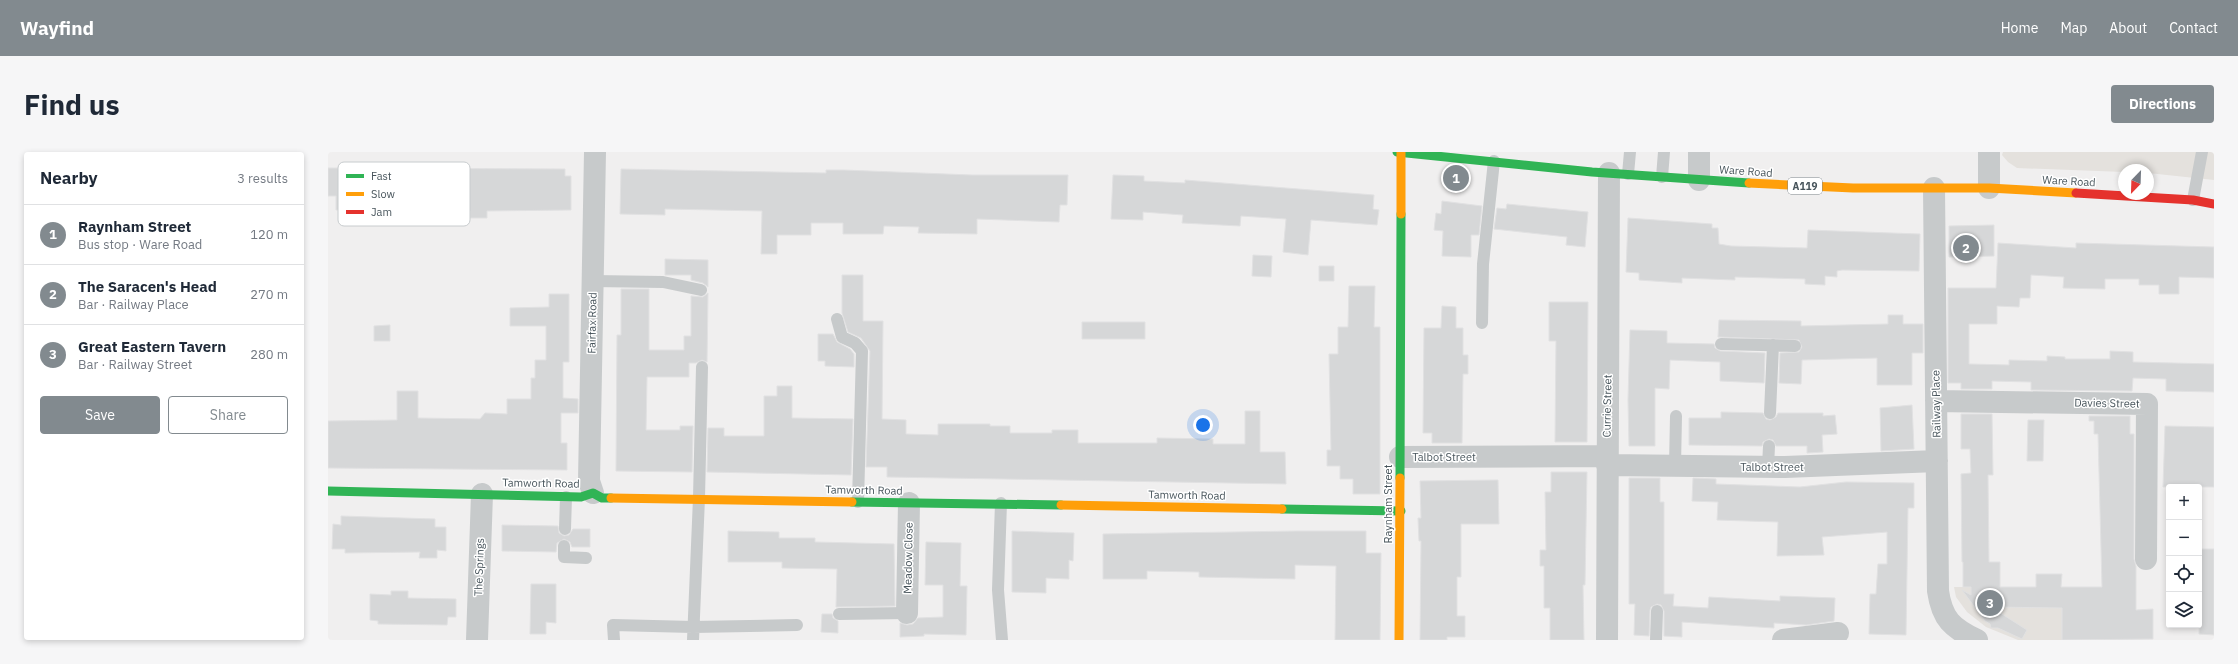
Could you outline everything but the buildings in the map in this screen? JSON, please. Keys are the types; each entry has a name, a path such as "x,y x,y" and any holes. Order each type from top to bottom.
{"street":[{"name":"Fairfax Road","path":"593,493 589,481 595,152"},
{"name":"Ware Road","path":"1397,152 1431,153 1619,174 1699,180 1853,188 1989,188 2193,200 2214,204"},
{"name":"Raynham Street","path":"1400,640 1401,152"},
{"path":"1699,152 1699,180"},
{"path":"1989,152 1989,188"},
{"name":"Currie Street","path":"1607,640 1607,461 1619,174"},
{"name":"Railway Place","path":"1934,188 1938,591 1941,607 1947,619 1954,627 1977,640"},
{"name":"Davies Street","path":"1936,401 2147,404 2146,559"},
{"name":"Talbot Street","path":"1400,457 1607,461 1675,466 1768,467 1937,461"},
{"name":"Tamworth Road","path":"328,491 566,497 581,497 593,493 602,498 699,498 1401,511"},
{"name":"The Springs","path":"477,640 482,494"},
{"name":"Meadow Close","path":"907,613 910,503"},
{"path":"1783,640 1838,633"}],"lane":[{"path":"1619,174 1630,152"},
{"path":"1662,177 1664,152"},
{"path":"2193,200 2202,152"},
{"path":"1482,323 1483,264 1494,161"},
{"path":"592,281 663,282 701,290"},
{"path":"837,319 842,337 855,343 862,351 858,502"},
{"path":"1721,344 1795,346"},
{"path":"1770,413 1773,345"},
{"path":"693,640 699,498 702,367"},
{"path":"1675,466 1676,416"},
{"path":"1768,467 1769,446"},
{"path":"565,529 566,497"},
{"path":"1001,503 998,590 1002,640"},
{"path":"564,546 564,557 586,558"},
{"path":"1656,640 1657,611"},
{"path":"839,614 907,613"},
{"path":"614,640 614,624 693,627 797,625"}],"shaded area":[{"path":"2003,152 2214,152 2214,180 2154,174 2154,164 2118,164 2118,172 2017,168 2008,162 2002,155"},
{"path":"1954,587 2062,587 2062,640 2018,640 1986,627 1967,612 1956,597"}],"traffic: fast":[{"path":"1397,152 1592,172 1749,183"},
{"path":"1400,478 1401,214"},
{"path":"328,491 581,497 593,493 602,498 611,498"},
{"path":"852,502 1061,505"},
{"path":"1282,509 1401,511"}],"traffic: slow":[{"path":"1401,152 1401,214"},
{"path":"1749,183 1853,188 1989,188 2076,193"},
{"path":"1399,640 1400,478"},
{"path":"611,498 852,502"},
{"path":"1061,505 1282,509"}],"traffic: jam":[{"path":"2076,193 2193,200 2214,204"}],"place":[{"name":"Raynham Street","path":"1456,178"},
{"name":"The Saracen's Head","path":"1966,248"},
{"name":"Great Eastern Tavern","path":"1990,603"}]}
